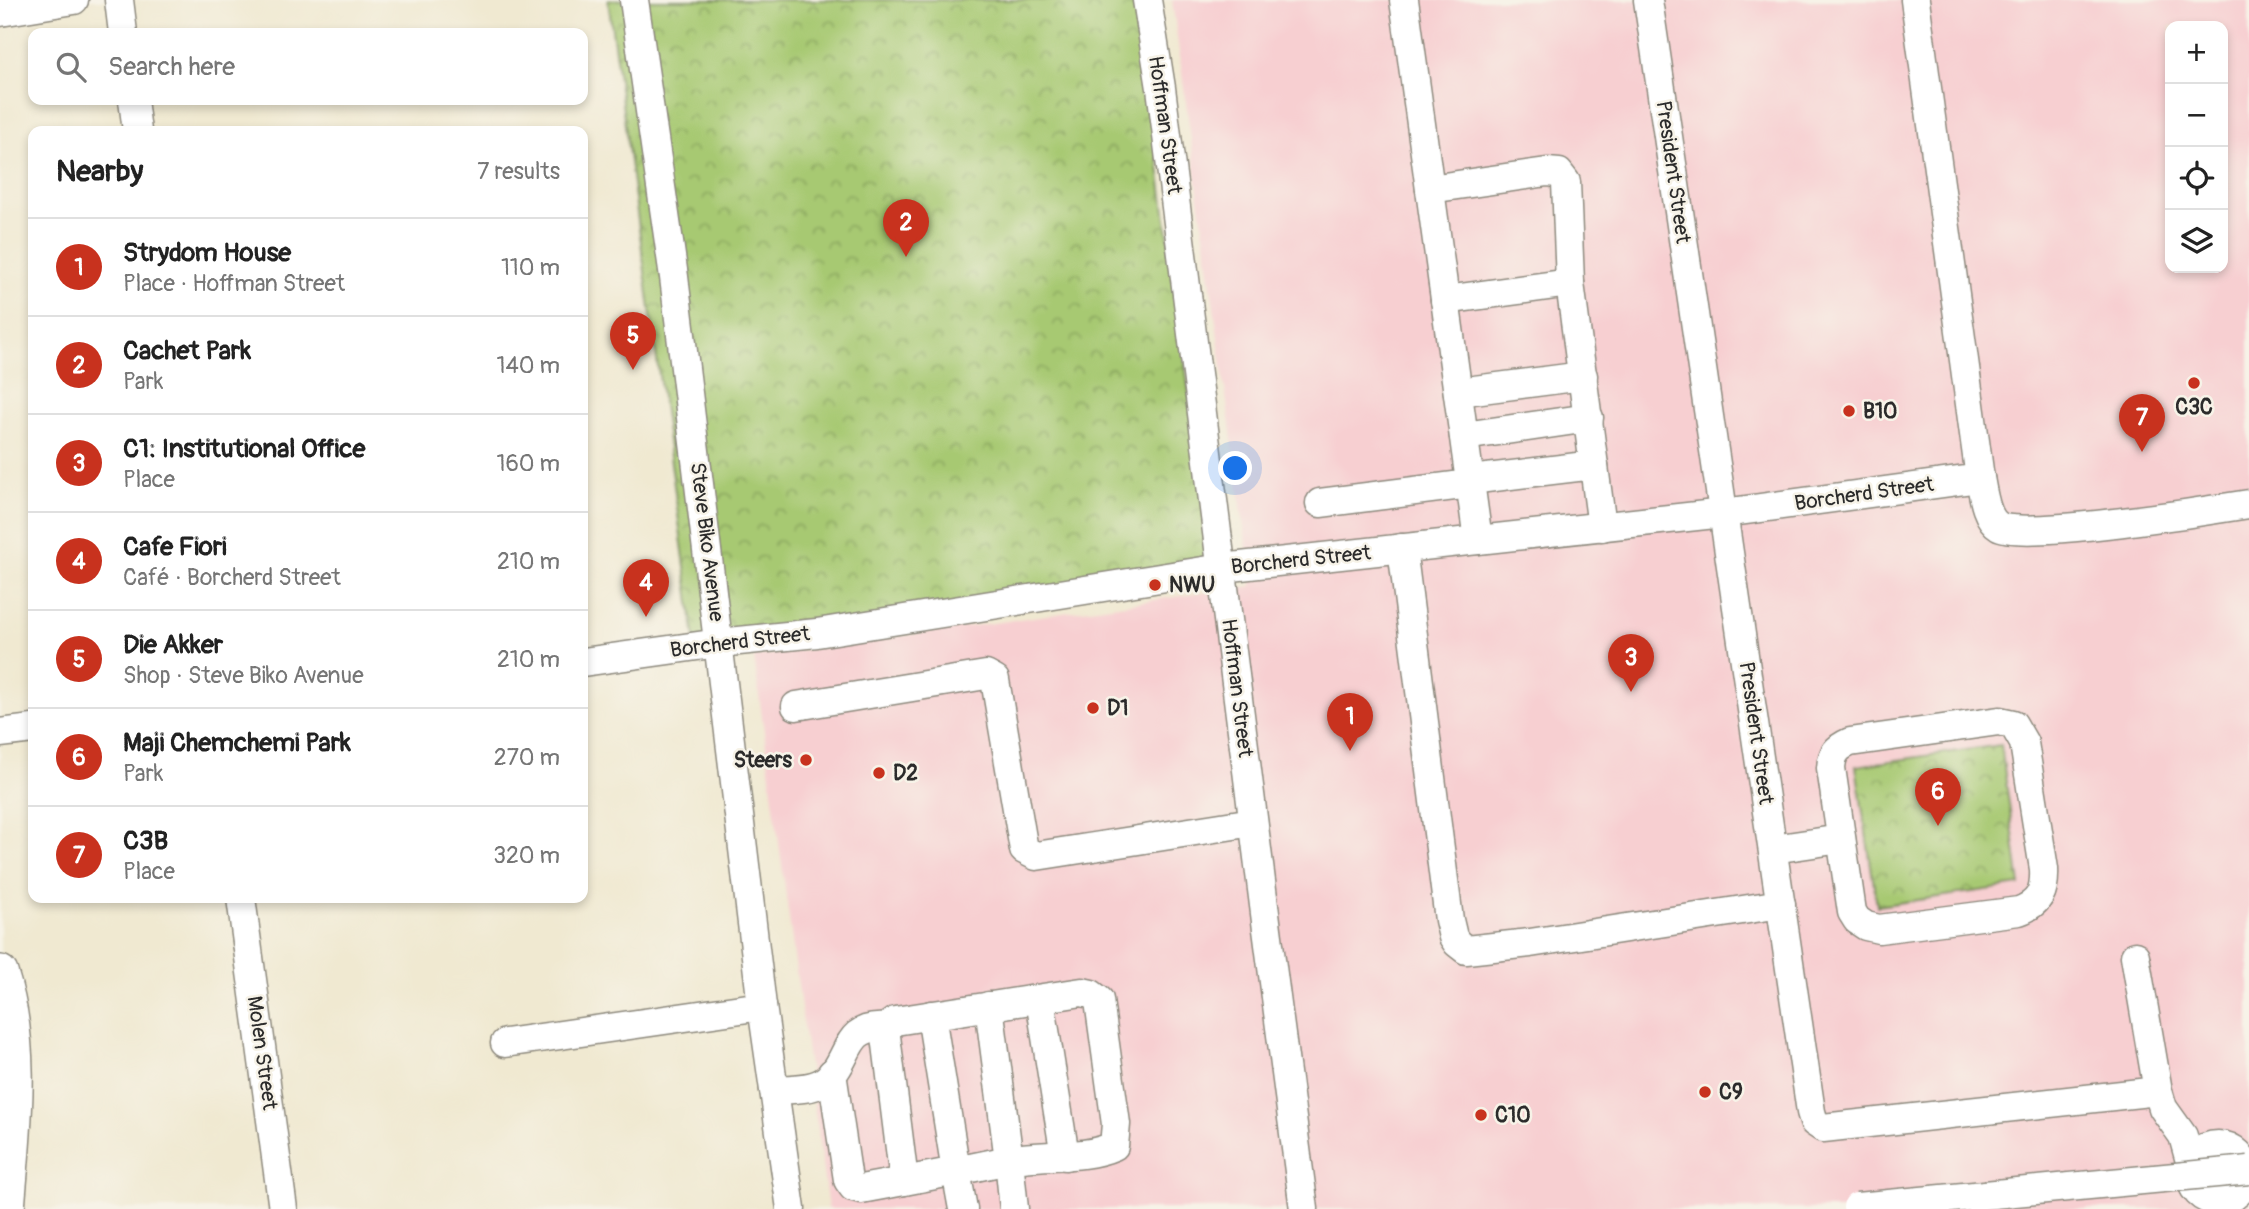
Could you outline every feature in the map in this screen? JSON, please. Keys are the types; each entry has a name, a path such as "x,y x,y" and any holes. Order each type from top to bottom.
{"main road":[{"path":"0,974 14,1034 16,1070 7,1209"}],"street":[{"path":"0,12 74,0"},
{"path":"119,0 122,28"},
{"name":"Steve Biko Avenue","path":"634,0 674,277 762,1006 791,1209"},
{"name":"Hoffman Street","path":"1147,0 1161,88 1304,1209"},
{"path":"1404,0 1478,540"},
{"name":"President Street","path":"1648,0 1814,1122 1823,1128 2158,1091"},
{"path":"1915,0 1980,478 1992,518 1999,526 2013,530 2110,523 2249,504"},
{"path":"134,105 136,126"},
{"path":"1430,189 1547,172 1559,173 1566,182 1570,283 1602,527"},
{"path":"1445,300 1570,283"},
{"path":"1458,392 1583,376"},
{"path":"1464,436 1589,418"},
{"path":"1320,503 1594,465"},
{"name":"Borcherd Street","path":"588,661 817,633 1222,568 1724,513 1980,478"},
{"path":"1402,548 1449,920 1457,943 1466,950 1530,943 1781,904"},
{"path":"796,706 986,675 995,680 1024,850 1036,856 1253,822"},
{"path":"1999,721 2013,724 2024,743 2045,884 2039,898 2019,911 1879,929 1866,926 1857,920 1852,912 1841,839 1830,768 1832,755 1839,747 1850,742 1999,721"},
{"path":"0,733 28,730"},
{"path":"1773,849 1841,839"},
{"name":"Molen Street","path":"242,903 283,1209"},
{"path":"2135,956 2158,1091 2163,1108 2183,1136 2196,1191 2214,1204 2235,1195 2245,1178 2246,1161"},
{"path":"774,1090 822,1083 832,1073 860,1031 870,1027 885,1028 895,1021 1082,992 1095,996 1100,1008 1116,1124 1114,1146 1105,1150 1009,1160 904,1181 853,1187 848,1180 832,1073"},
{"path":"1040,999 1065,1156"},
{"path":"505,1043 762,1006"},
{"path":"989,1006 1014,1209"},
{"path":"931,1015 963,1209"},
{"path":"885,1028 904,1181"},
{"path":"2191,1165 2198,1153 2210,1146 2225,1146 2246,1161"},
{"path":"1851,1208 2246,1161"}],"shaded area":[{"path":"1172,0 2249,0 2249,1209 828,1209 754,657 1252,586"}],"green space":[{"path":"608,0 1137,0 1213,575 696,647"},
{"path":"2001,745 2020,885 1877,906 1856,766"}],"place":[{"name":"Cachet Park","path":"906,257"},
{"name":"Die Akker","path":"633,370"},
{"name":"C3C","path":"2194,383"},
{"name":"B10","path":"1849,411"},
{"name":"C3B","path":"2142,452"},
{"name":"NWU","path":"1155,585"},
{"name":"Cafe Fiori","path":"646,617"},
{"name":"C1: Institutional Office","path":"1631,692"},
{"name":"D1","path":"1093,708"},
{"name":"Strydom House","path":"1350,751"},
{"name":"Steers","path":"806,760"},
{"name":"D2","path":"879,773"},
{"name":"Maji Chemchemi Park","path":"1938,826"},
{"name":"C9","path":"1705,1092"},
{"name":"C10","path":"1481,1115"}]}
